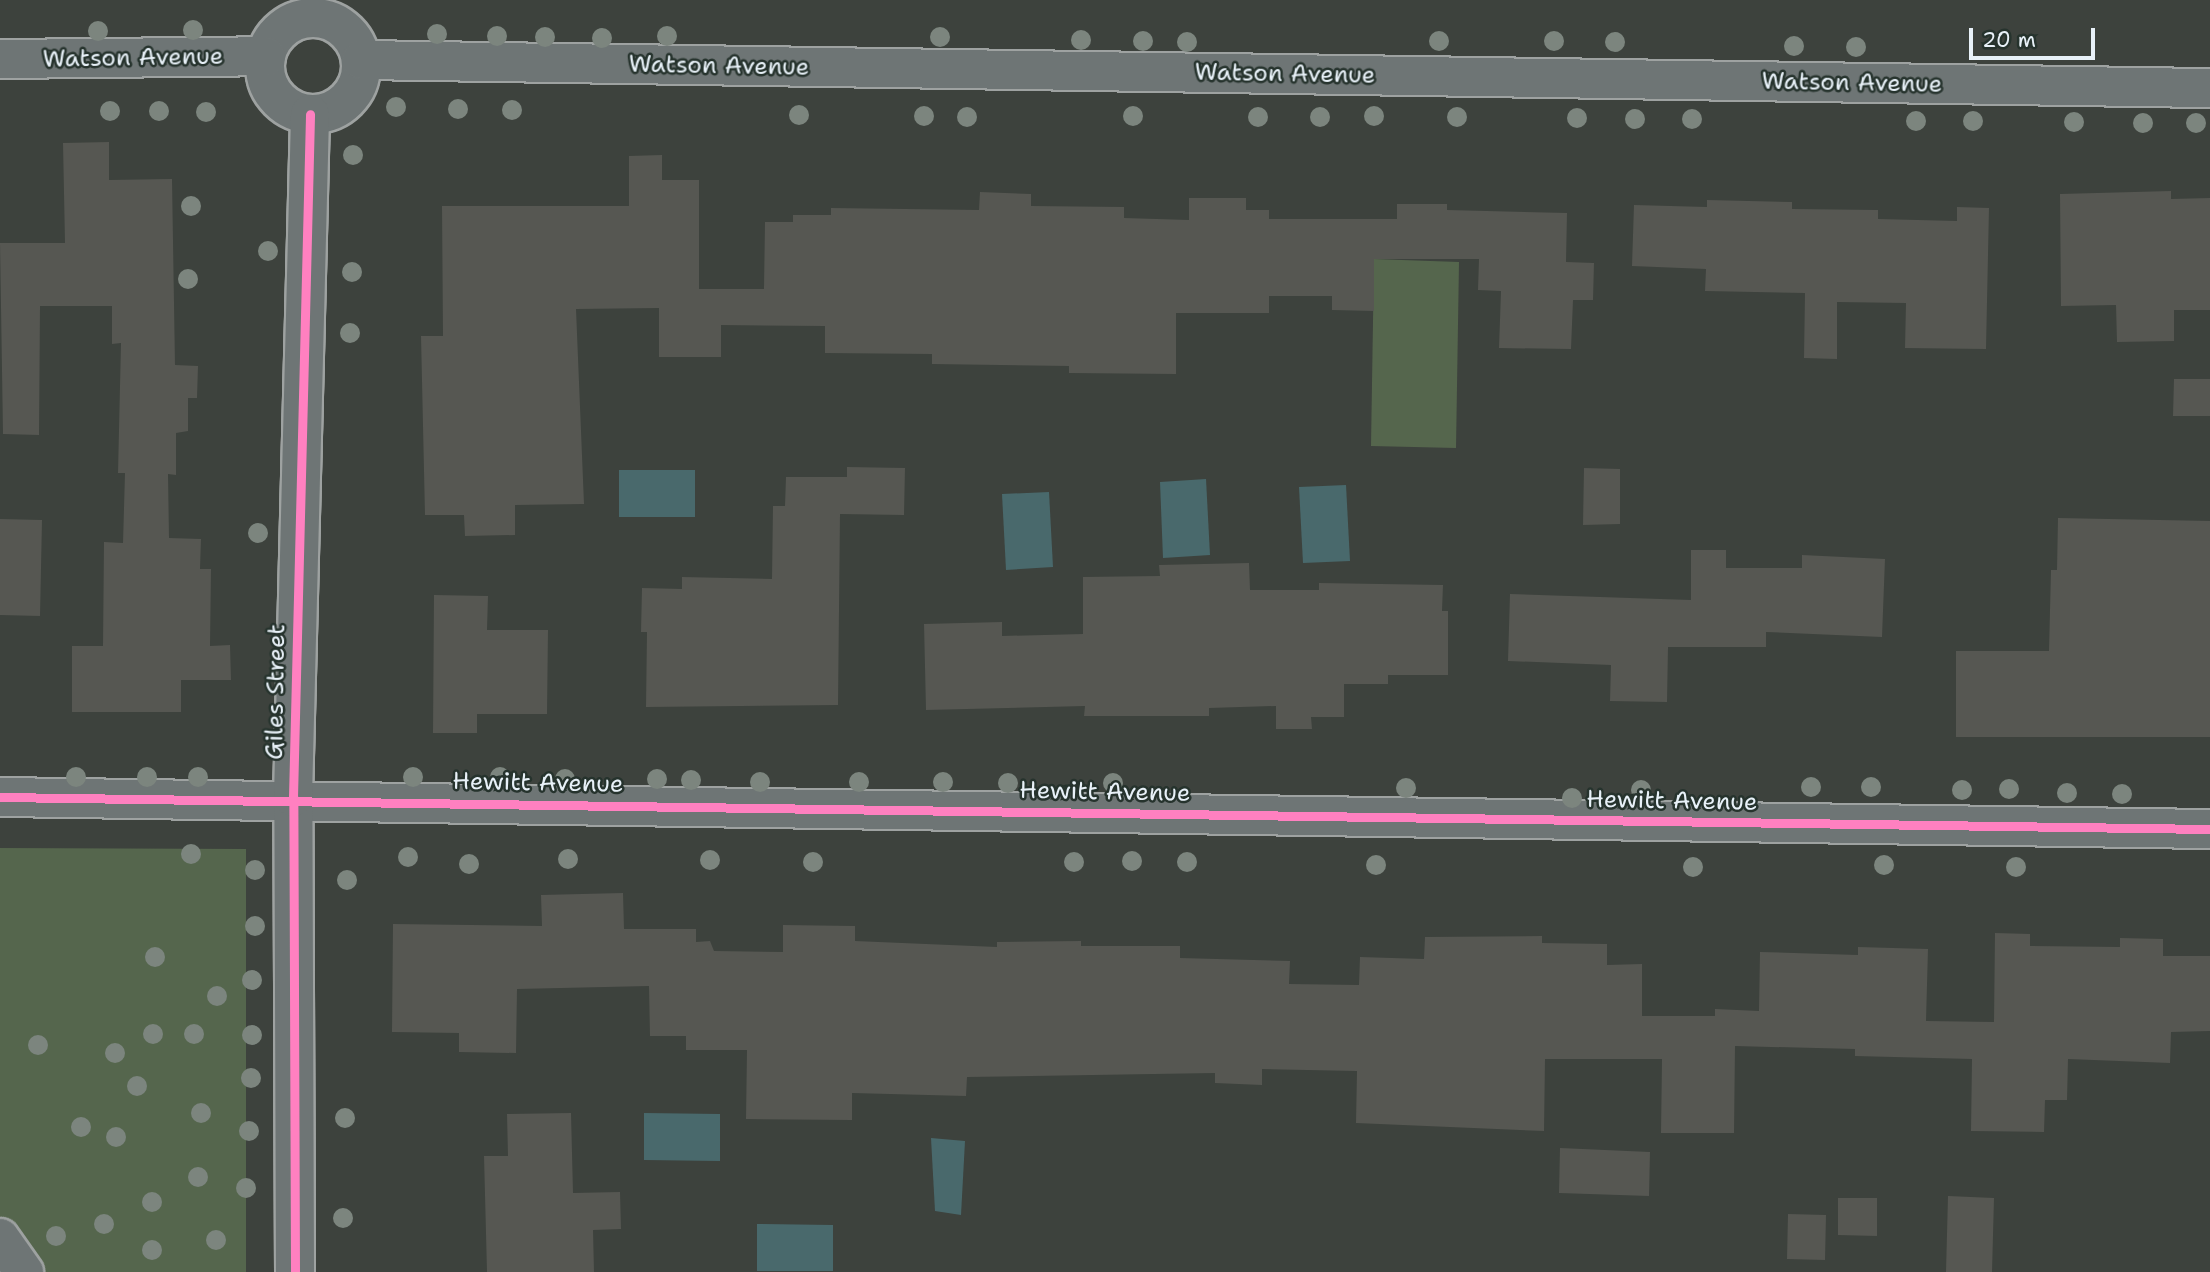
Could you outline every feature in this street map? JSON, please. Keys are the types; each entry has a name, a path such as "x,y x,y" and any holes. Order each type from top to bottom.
{"street":[{"path":"309,9 346,31 361,60 354,93 342,105 310,114 295,111 270,89 266,56 279,32 309,9"},
{"name":"Watson Avenue","path":"0,59 266,56"},
{"name":"Watson Avenue","path":"361,60 2210,88"},
{"name":"Giles Street","path":"295,1272 293,797 310,114"},
{"name":"Hewitt Avenue","path":"0,796 293,797 2210,829"},
{"path":"0,1238 24,1272"}],"green space":[{"path":"1374,259 1459,262 1456,448 1371,446"},
{"path":"0,848 246,849 246,1272 0,1272"}],"water":[{"path":"619,470 695,470 695,517 619,517"},
{"path":"1206,479 1210,555 1163,558 1160,482"},
{"path":"1346,485 1350,561 1303,563 1299,487"},
{"path":"1049,492 1053,567 1006,570 1002,494"},
{"path":"644,1113 720,1114 720,1161 644,1160"},
{"path":"931,1138 965,1141 961,1215 935,1211"},
{"path":"757,1224 833,1225 833,1271 757,1271"}],"building":[{"path":"109,142 109,180 172,179 175,365 198,366 197,398 188,398 188,431 176,433 176,475 168,474 169,538 201,539 200,569 211,569 210,646 230,645 231,680 181,680 181,712 72,712 72,646 103,646 104,542 123,543 125,473 118,473 121,343 112,344 112,306 40,306 39,435 3,434 0,243 65,243 63,143"},
{"path":"662,155 662,180 699,180 699,289 764,289 765,222 793,222 793,215 831,215 831,208 979,210 980,192 1031,194 1031,206 1124,207 1124,218 1189,220 1189,198 1246,198 1246,210 1269,210 1269,219 1397,219 1397,204 1447,204 1447,210 1567,213 1566,262 1594,263 1593,300 1573,300 1571,349 1499,348 1501,291 1478,290 1479,259 1374,259 1374,311 1332,310 1332,296 1269,296 1269,313 1176,313 1176,374 1069,373 1069,366 932,364 932,354 825,353 825,326 721,325 721,357 659,357 659,308 576,309 584,504 515,505 515,535 465,536 464,515 425,515 421,336 443,336 442,206 629,206 629,156"},
{"path":"2171,191 2171,199 2210,198 2210,310 2174,310 2174,341 2117,342 2116,305 2061,306 2060,194"},
{"path":"1707,200 1792,202 1792,209 1878,210 1878,219 1957,221 1957,207 1989,208 1986,349 1905,348 1906,303 1837,302 1837,359 1804,358 1805,293 1705,291 1706,269 1632,266 1634,205 1707,207"},
{"path":"2174,379 2210,379 2210,416 2173,416"},
{"path":"847,467 905,468 904,515 840,514 838,705 646,707 647,632 641,632 642,588 682,589 682,577 772,579 773,506 785,506 786,477 847,477"},
{"path":"1584,468 1620,469 1620,524 1583,525"},
{"path":"2058,518 2210,521 2210,737 1956,737 1956,651 2049,651 2051,570 2057,570"},
{"path":"0,519 42,520 40,616 0,615"},
{"path":"1691,550 1726,550 1726,568 1802,568 1802,555 1885,559 1882,637 1766,632 1766,647 1668,647 1667,702 1610,701 1611,665 1508,661 1510,594 1691,600"},
{"path":"1249,563 1250,590 1319,590 1319,583 1443,585 1442,611 1448,611 1448,675 1388,675 1388,684 1344,684 1344,717 1311,717 1312,729 1276,729 1276,706 1209,708 1209,716 1084,716 1085,706 926,710 924,624 1002,622 1002,636 1083,634 1083,577 1160,576 1159,565"},
{"path":"434,595 488,596 487,630 548,630 547,714 477,714 477,733 433,733"},
{"path":"623,893 624,929 696,929 696,942 710,941 714,951 783,952 783,925 855,926 855,941 997,947 997,942 1081,941 1081,946 1180,946 1180,958 1290,961 1289,984 1359,985 1360,957 1424,959 1425,937 1542,936 1542,943 1607,944 1607,965 1642,964 1642,1016 1715,1016 1715,1009 1759,1011 1760,952 1858,955 1858,947 1928,949 1926,1021 1994,1022 1995,933 2030,934 2030,946 2120,947 2120,938 2163,939 2163,956 2210,956 2210,1031 2171,1032 2170,1063 2068,1059 2067,1100 2045,1100 2044,1132 1971,1131 1972,1059 1855,1056 1855,1049 1735,1046 1734,1133 1661,1133 1662,1059 1545,1059 1544,1131 1356,1123 1357,1071 1262,1069 1262,1085 1215,1083 1215,1073 967,1077 966,1096 852,1093 852,1120 746,1119 747,1050 686,1050 686,1036 650,1036 649,986 517,989 516,1053 459,1052 459,1033 392,1032 393,924 542,926 541,895"},
{"path":"571,1113 573,1193 620,1192 621,1229 593,1230 594,1272 487,1272 484,1156 508,1156 507,1114"},
{"path":"1560,1148 1650,1152 1649,1196 1559,1193"},
{"path":"1948,1196 1994,1198 1992,1272 1946,1272"},
{"path":"1838,1198 1877,1198 1877,1236 1838,1235"},
{"path":"1788,1214 1826,1215 1825,1260 1787,1259"}],"cycle path":[{"path":"295,1272 293,797 310,114"},
{"path":"0,797 2210,829"}]}
